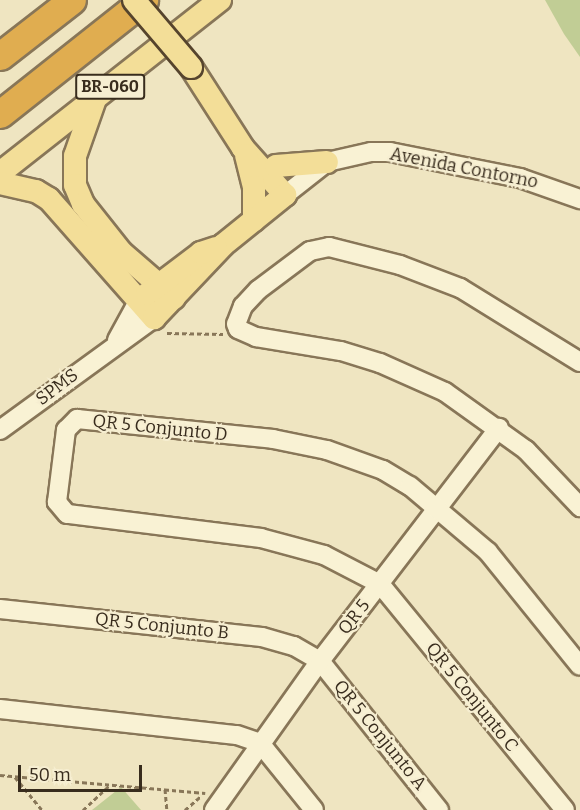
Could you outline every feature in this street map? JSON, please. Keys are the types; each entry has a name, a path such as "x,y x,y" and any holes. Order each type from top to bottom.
{"highway":[{"path":"0,56 72,0"},
{"path":"0,114 144,0"}],"main road":[{"path":"134,0 208,90 243,148 285,195"},
{"name":"BR-060","path":"0,173 220,0"},
{"path":"208,90 238,116 276,166 285,195"},
{"path":"96,99 75,156 75,185 89,212 140,268 166,292"},
{"path":"243,148 254,187 254,220"},
{"path":"276,166 327,162"},
{"path":"0,183 36,191 49,199 139,300 145,323"},
{"path":"139,300 166,292 285,195"},
{"path":"140,268 162,272 183,266 201,253 223,245"},
{"path":"145,323 183,266"}],"street":[{"name":"Avenida Contorno","path":"285,195 327,162 354,154 390,152 529,181 580,199"},
{"path":"580,362 460,288 400,265 329,247 301,257 243,306 236,324 246,333 342,351 380,363 445,392 499,428 546,468 580,507"},
{"name":"SPMS","path":"114,344 139,300"},
{"name":"SPMS","path":"0,430 145,323"},
{"name":"QR 5 Conjunto D","path":"380,584 324,555 261,538 67,514 57,502 69,424 77,420 273,439 327,450 383,470 439,509"},
{"name":"QR 5","path":"214,810 225,791 320,661 499,428"},
{"path":"439,509 488,552 580,666"},
{"name":"QR 5 Conjunto C","path":"380,584 565,810"},
{"name":"QR 5 Conjunto B","path":"0,609 262,637 294,646 320,661"},
{"name":"QR 5 Conjunto A","path":"320,661 440,810"},
{"path":"0,709 215,731 260,743 314,810"}],"path":[{"path":"145,323 150,335 246,333"},
{"path":"0,775 205,793 225,791"},
{"path":"15,777 42,810"},
{"path":"84,810 110,785"},
{"path":"165,789 167,810"},
{"path":"185,810 205,793"}],"green space":[{"path":"545,0 580,0 580,57 564,34"},
{"path":"121,787 141,810 92,810"}]}
